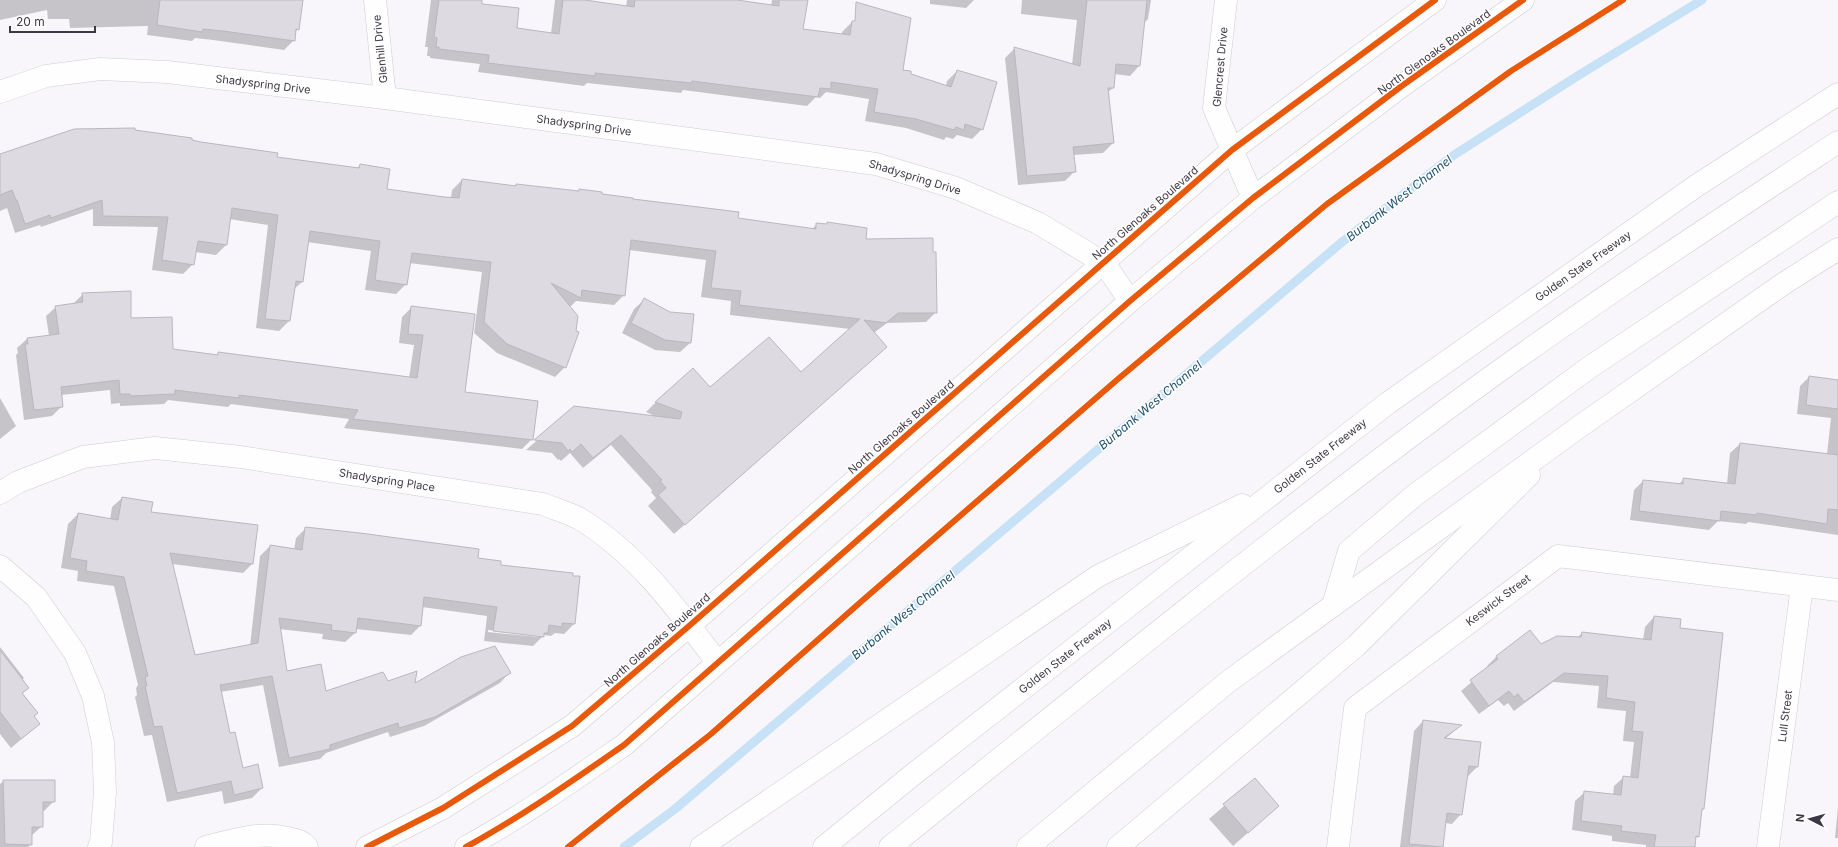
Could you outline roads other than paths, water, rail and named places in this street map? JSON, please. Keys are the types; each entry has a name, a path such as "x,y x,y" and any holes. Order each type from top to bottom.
{"main road":[{"name":"Glenhill Drive","path":"375,0 385,98"},
{"name":"Glencrest Drive","path":"1226,0 1214,108 1253,198"},
{"name":"North Glenoaks Boulevard","path":"367,847 443,808 572,726 690,626 1232,150 1435,0"},
{"name":"North Glenoaks Boulevard","path":"466,847 520,816 624,745 1130,301 1253,198 1403,85 1523,0"},
{"name":"Shadyspring Drive","path":"0,92 46,76 100,69 167,72 385,98 876,164 956,188 1038,222 1104,263 1130,301"},
{"name":"Golden State Freeway","path":"824,847 1388,403 1672,203 1838,94"},
{"path":"890,847 1237,569 1433,420 1648,267 1838,142"},
{"path":"1333,605 1349,551 1415,495 1590,367 1838,202"},
{"path":"1028,847 1229,681 1579,427 1783,284 1838,249"},
{"path":"1118,847 1356,646 1579,427"},
{"name":"Shadyspring Place","path":"0,493 18,482 83,457 155,448 241,457 543,504 579,518 615,543 660,589 717,662"},
{"path":"701,847 1098,576 1282,485"},
{"name":"Keswick Street","path":"1338,847 1355,708 1558,556 1838,590"},
{"path":"0,566 36,597 75,653 93,696 103,750 106,845"},
{"name":"Lull Street","path":"1768,847 1802,586"},
{"path":"206,847 251,836 274,834 302,841 307,847"}],"waterway":[{"name":"Burbank West Channel","path":"624,847 675,809 1342,242 1454,155 1579,75 1702,0"}]}
